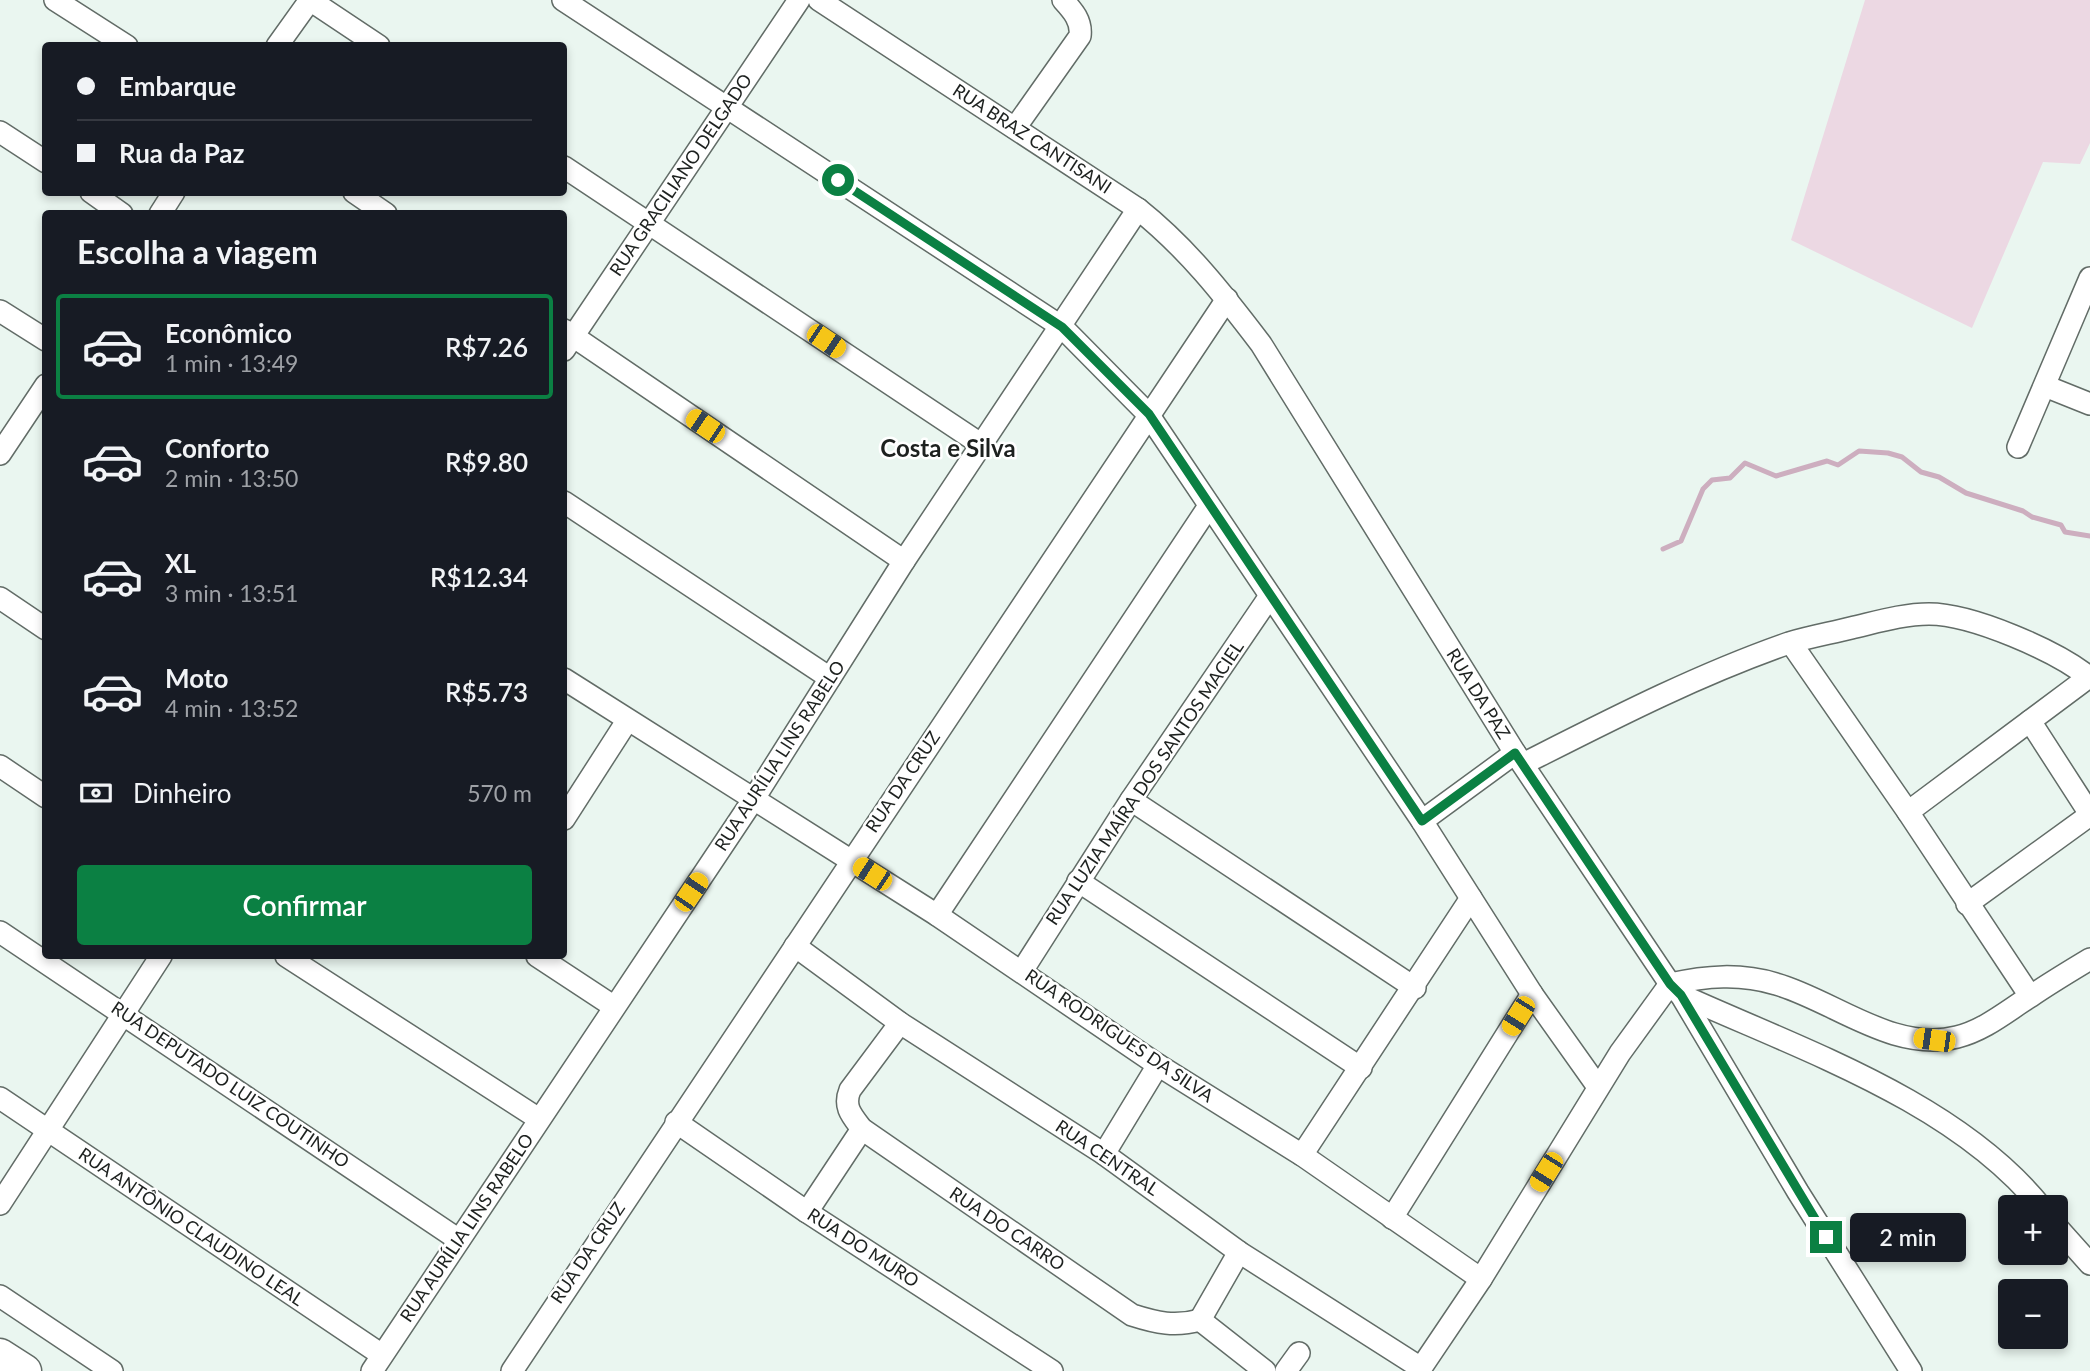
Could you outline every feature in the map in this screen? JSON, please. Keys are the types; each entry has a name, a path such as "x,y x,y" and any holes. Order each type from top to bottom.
{"street":[{"path":"55,0 121,42"},
{"path":"281,42 310,0 373,42"},
{"path":"563,0 1062,327 1149,414 1422,821 1532,993 1598,1087"},
{"name":"RUA GRACILIANO DELGADO","path":"567,338 799,0"},
{"name":"RUA BRAZ CANTISANI","path":"819,0 1138,209 1170,234 1227,299"},
{"path":"1015,128 1075,43 1081,27 1063,0"},
{"path":"0,132 42,159"},
{"path":"567,169 982,445"},
{"path":"97,196 116,210"},
{"path":"360,196 380,210"},
{"name":"RUA AURÍLIA LINS RABELO","path":"377,1363 753,800 904,561 1138,209"},
{"path":"2018,447 2090,278"},
{"name":"RUA DA CRUZ","path":"512,1371 850,860 1227,299"},
{"name":"RUA DA PAZ","path":"1227,299 1261,344 1519,759 1676,990 1798,1192 1911,1371"},
{"path":"0,311 42,337"},
{"path":"567,340 904,561"},
{"path":"2045,386 2090,404"},
{"path":"0,454 42,391"},
{"path":"567,504 830,678"},
{"path":"937,915 1209,506"},
{"name":"RUA LUZIA MAÍRA DOS SANTOS MACIEL","path":"1022,971 1131,800 1270,596"},
{"path":"0,598 42,626"},
{"path":"1422,821 1519,759 1647,702 1791,643 1897,617 1928,614 1952,616 2062,658 2089,677 1908,812"},
{"path":"1791,643 1908,812 2030,996"},
{"name":"RUA RODRIGUES DA SILVA","path":"567,681 937,915 1158,1065 1302,1155 1481,1279"},
{"path":"570,795 627,721"},
{"path":"1967,904 2090,815 2030,721"},
{"path":"0,766 42,794"},
{"path":"1131,800 1415,988"},
{"path":"1078,881 1362,1068"},
{"path":"1302,1155 1415,988 1471,898"},
{"name":"RUA DEPUTADO LUIZ COUTINHO","path":"0,932 459,1240"},
{"name":"RUA CENTRAL","path":"795,946 900,1023 1104,1154 1239,1252 1420,1369"},
{"path":"0,1204 159,959"},
{"path":"291,959 539,1119"},
{"path":"542,959 613,1006"},
{"path":"1420,1369 1481,1279 1598,1087 1676,990 1717,976 1746,977 1777,984 1876,1027 1901,1035 1934,1040 1956,1038 1985,1027 2090,959"},
{"path":"1676,990 1899,1093 2005,1167 2030,1195"},
{"path":"1391,1217 1532,993"},
{"name":"RUA DO CARRO","path":"900,1023 846,1099 848,1110 862,1129 1132,1315 1158,1324 1181,1325 1200,1320"},
{"path":"1104,1154 1158,1065"},
{"name":"RUA ANTÔNIO CLAUDINO LEAL","path":"0,1098 195,1231 377,1363"},
{"name":"RUA DO MURO","path":"676,1122 807,1212 1052,1371"},
{"path":"807,1212 862,1129"},
{"path":"2068,1239 2090,1264"},
{"path":"1239,1252 1200,1320 1265,1371"},
{"path":"0,1296 112,1371"},
{"path":"1286,1371 1299,1353"}],"shaded area":[{"path":"1865,0 2090,0 2090,143 2080,164 2043,162 1972,328 1791,240"}],"waterway":[{"path":"1663,549 1681,541 1703,489 1712,480 1730,478 1745,463 1776,476 1827,461 1838,465 1859,451 1902,457 1921,472 1939,477 1966,493 2061,525 2065,532 2090,536"}],"district":[{"name":"Costa e Silva","path":"948,449"}],"route":[{"path":"838,180 1062,327 1149,414 1422,821 1515,753 1588,858 1670,984 1681,995 1826,1237"}]}
